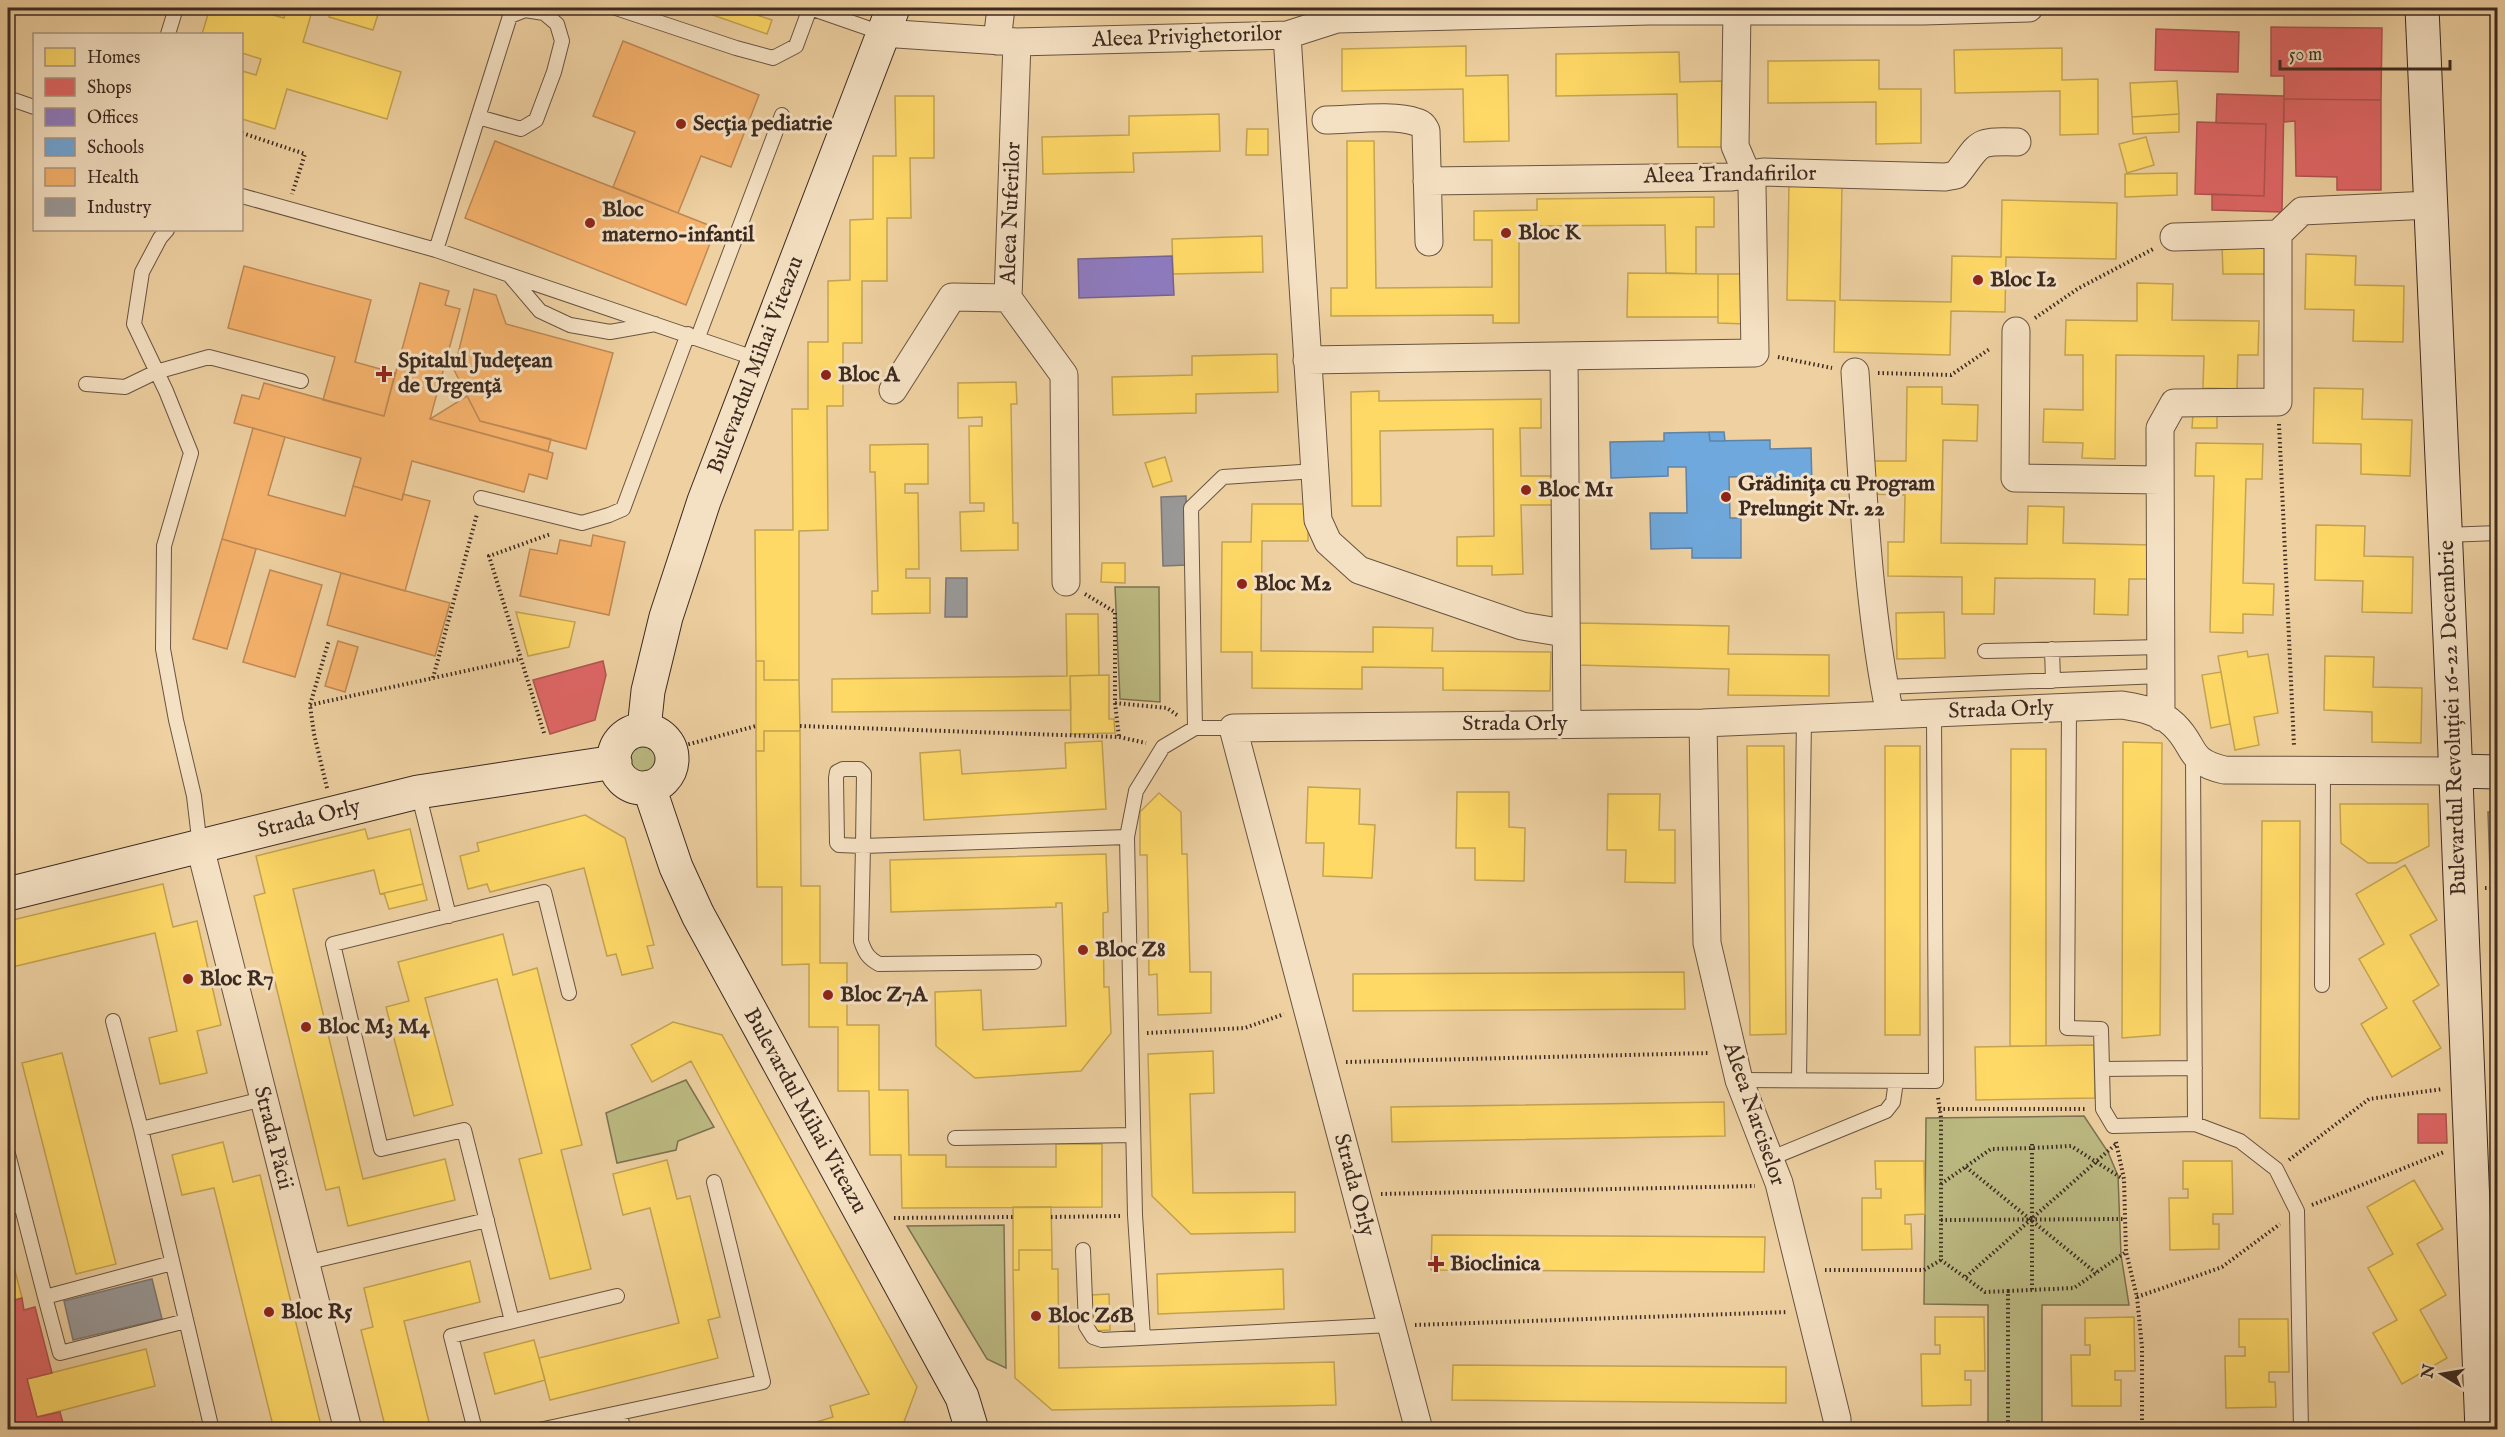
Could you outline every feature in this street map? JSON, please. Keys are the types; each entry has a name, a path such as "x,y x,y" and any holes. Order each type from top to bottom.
{"street":[{"name":"Aleea Nuferilor","path":"1001,8 1007,41 1008,298 1064,375 1066,582"},
{"name":"Aleea Privighetorilor","path":"888,20 1007,41 1287,35 1337,13 2029,8"},
{"name":"Bulevardul Revoluției 16-22 Decembrie","path":"2421,8 2456,771 2482,1430"},
{"path":"1306,360 1755,353 1752,186 1736,146 1737,10"},
{"name":"Bulevardul Mihai Viteazu","path":"644,729 648,691 674,591 704,501 888,20"},
{"path":"1287,35 1306,360 1318,519 1328,542 1359,570 1522,626 1565,633"},
{"path":"1326,120 1401,119 1416,122 1426,131 1429,242"},
{"name":"Aleea Trandafirilor","path":"1427,181 1746,175 1763,172 1945,177 1956,175 1977,145 1988,141 2017,142"},
{"path":"2174,237 2278,234 2302,211 2430,205"},
{"path":"2161,717 2160,428 2174,403 2278,402 2278,234"},
{"path":"893,390 952,297 1008,298"},
{"path":"2016,331 2015,478 2160,480"},
{"path":"1564,356 1567,724"},
{"path":"1855,372 1864,509 1880,666 1890,715"},
{"name":"Strada Orly","path":"1419,1430 1233,728 1703,723 2122,705 2149,710 2172,723 2185,737 2193,754 2208,766 2224,770 2498,772"},
{"name":"Aleea Narciselor","path":"1703,723 1707,943 1739,1080 1774,1171 1801,1271 1837,1419 1837,1430"},
{"path":"636,730 656,732 665,739 671,749 671,769 658,784 649,788 633,786 626,782 617,770 615,754 622,739 636,730"},
{"name":"Strada Orly","path":"8,894 418,792 615,762"},
{"name":"Bulevardul Mihai Viteazu","path":"649,788 676,867 698,915 963,1397 972,1430"},
{"name":"Strada Păcii","path":"200,847 348,1430"}],"lane":[{"path":"168,33 176,8"},
{"path":"616,8 641,12 736,48 773,58 796,46 810,8 888,20"},
{"path":"436,250 478,117 510,16 525,10 544,13 557,24 562,41 554,72 536,120 521,129 478,117"},
{"path":"8,98 33,107"},
{"path":"481,498 582,523 623,508 782,115"},
{"path":"243,196 436,250 757,359"},
{"path":"166,231 142,272 134,324 166,391 190,453 164,546 163,649 176,720 194,796 200,847"},
{"path":"510,275 540,311 570,325 610,332 656,324"},
{"path":"86,384 125,387 156,372 209,357 301,381"},
{"path":"1195,728 1191,508 1223,477 1316,471"},
{"path":"2445,535 2498,533"},
{"path":"1985,651 2161,647"},
{"path":"2052,649 2053,681"},
{"path":"1884,687 2161,676"},
{"path":"2069,707 2067,1028 2101,1029 2103,1109 2113,1126 2195,1124 2240,1141 2276,1169 2297,1211 2301,1430"},
{"path":"1739,1080 1936,1081 1934,713"},
{"path":"1799,1080 1804,718"},
{"path":"1143,1338 1135,1215 1127,837 1136,791 1163,747 1195,728 1233,728"},
{"path":"2193,754 2195,1124"},
{"path":"1034,962 879,964 865,954 861,941 863,846 864,774 859,769 843,769 837,772 836,839 839,845 863,846 1127,837"},
{"path":"2322,985 2323,771"},
{"path":"418,792 449,916"},
{"path":"512,1321 464,1130 381,1149 333,944 544,892 569,993"},
{"path":"113,1021 211,1425"},
{"path":"2102,1069 2195,1068"},
{"path":"1774,1171 1886,1111 1893,1102 1896,1081"},
{"path":"141,1129 263,1099"},
{"path":"955,1138 1133,1135"},
{"path":"8,1154 14,1206 45,1297 60,1353 186,1321"},
{"path":"539,1430 763,1382 714,1182"},
{"path":"305,1263 487,1220"},
{"path":"1083,1251 1086,1326 1093,1337 1102,1340 1390,1325"},
{"path":"45,1297 172,1263"},
{"path":"475,1430 451,1336 617,1296"},
{"path":"619,1413 624,1430"}],"path":[{"path":"243,133 304,154 288,209"},
{"path":"1755,353 1855,372 1951,375 2079,288 2174,237"},
{"path":"2278,402 2295,771"},
{"path":"433,678 481,498"},
{"path":"544,733 489,556 582,523"},
{"path":"1066,582 1115,612 1115,703 1119,737"},
{"path":"329,640 310,705 314,734 333,812"},
{"path":"310,705 520,659"},
{"path":"1115,703 1167,708 1195,728"},
{"path":"671,749 756,726"},
{"path":"800,726 1119,737 1163,747"},
{"path":"1131,1034 1245,1028 1307,1007"},
{"path":"1322,1063 1731,1052"},
{"path":"2276,1169 2369,1099 2468,1085"},
{"path":"1941,1260 1939,1108 2103,1109"},
{"path":"2113,1126 2124,1179 2126,1252 2137,1297 2142,1347 2142,1430"},
{"path":"1966,1277 2116,1143"},
{"path":"1941,1184 1991,1149 2032,1146 2071,1146 2124,1179"},
{"path":"2032,1146 2032,1290"},
{"path":"1966,1167 2096,1274"},
{"path":"1357,1195 1750,1186 1774,1171"},
{"path":"1052,1217 1135,1215"},
{"path":"864,1218 1013,1217"},
{"path":"1941,1220 2125,1219"},
{"path":"1941,1260 1985,1292 2008,1292 2074,1288 2126,1252"},
{"path":"1801,1271 1924,1270 1941,1260"},
{"path":"2008,1292 2008,1430"},
{"path":"1390,1325 1782,1313 1809,1308"},
{"path":"166,1430 211,1425"}],"shaded area":[{"path":"1115,587 1159,587 1160,702 1120,699"},
{"path":"645,742 657,746 661,758 657,770 645,774 633,770 629,758 633,746"},
{"path":"2488,812 2498,812 2497,1067"},
{"path":"686,1080 714,1127 678,1141 676,1150 617,1163 606,1113"},
{"path":"2084,1116 2108,1152 2118,1176 2121,1255 2129,1305 2042,1305 2042,1425 1988,1424 1988,1305 1924,1304 1926,1118"},
{"path":"1004,1225 1006,1368 987,1359 907,1226"}],"building: Homes":[{"path":"203,8 248,8 284,18 287,8 313,8 303,42 401,72 387,119 287,89 275,129 243,119 243,71 256,75 261,59 243,53 243,33 202,33 209,11"},
{"path":"248,8 287,8 284,18"},
{"path":"332,8 380,8 373,30 329,17"},
{"path":"693,8 736,8 772,20 767,34"},
{"path":"736,8 763,8 760,16"},
{"path":"1466,46 1466,76 1508,75 1509,141 1464,142 1463,89 1342,91 1342,49"},
{"path":"2062,48 2062,80 2098,79 2098,134 2060,135 2060,91 1955,93 1954,50"},
{"path":"1679,52 1680,82 1722,81 1723,147 1678,147 1677,94 1556,96 1556,54"},
{"path":"1879,60 1879,89 1921,89 1921,143 1876,144 1876,102 1768,103 1768,61"},
{"path":"2177,81 2179,114 2132,117 2130,83"},
{"name":"Bloc A","path":"895,96 934,96 934,158 910,158 911,218 887,218 887,281 862,281 862,343 843,343 843,406 827,406 828,530 799,531 799,680 764,680 764,661 756,661 755,530 793,530 792,409 808,409 808,342 828,342 828,281 850,280 850,220 873,219 873,156 896,156"},
{"path":"1219,114 1220,151 1133,153 1134,172 1043,174 1042,137 1129,135 1129,116"},
{"path":"2179,114 2179,132 2133,134 2132,117"},
{"path":"1247,129 1268,129 1268,155 1246,155"},
{"path":"2146,137 2154,165 2127,173 2119,144"},
{"name":"Bloc K","path":"1347,141 1374,141 1376,288 1492,287 1492,240 1474,240 1474,211 1537,210 1537,199 1714,197 1714,227 1696,227 1696,274 1666,273 1665,225 1538,226 1538,238 1519,238 1519,323 1493,323 1493,315 1331,316 1331,288 1347,288"},
{"path":"2177,173 2177,195 2125,197 2125,174"},
{"name":"Bloc I2","path":"1789,183 1842,184 1840,300 1951,302 1952,256 2001,257 2002,200 2117,203 2116,259 2006,257 2005,312 1951,311 1950,355 1834,352 1835,301 1787,300"},
{"path":"1262,236 1263,272 1173,274 1172,239"},
{"path":"2222,244 2265,244 2265,274 2223,274"},
{"path":"2306,254 2356,256 2355,285 2404,286 2403,342 2353,341 2354,310 2305,309"},
{"path":"1628,273 1718,274 1718,317 1627,317"},
{"path":"1718,274 1747,274 1747,324 1718,323"},
{"path":"2137,283 2173,284 2172,320 2259,321 2258,355 2238,355 2237,389 2203,388 2204,356 2116,355 2115,459 2082,458 2083,443 2043,442 2044,409 2083,410 2083,355 2065,355 2066,320 2137,321"},
{"path":"1277,354 1278,392 1196,394 1196,413 1113,415 1112,377 1192,375 1192,356"},
{"path":"1016,382 1017,404 1011,404 1013,523 1018,523 1018,550 961,551 960,512 984,511 984,503 970,503 969,426 982,426 982,417 958,418 958,383"},
{"path":"1907,387 1942,387 1942,404 1978,405 1977,441 1943,440 1941,543 2027,544 2028,506 2064,507 2063,543 2150,545 2149,579 2129,579 2128,615 2094,614 2095,579 1995,578 1994,614 1962,614 1962,577 1888,576 1888,542 1904,542 1905,495 1869,494 1870,461 1906,461"},
{"path":"2314,388 2363,389 2362,419 2412,420 2410,476 2361,474 2361,444 2313,443"},
{"name":"Bloc M1","path":"1379,391 1379,401 1541,399 1541,428 1520,428 1521,476 1558,476 1558,505 1521,505 1523,574 1492,575 1492,566 1457,566 1457,537 1494,536 1493,429 1380,431 1381,506 1352,506 1351,392"},
{"path":"2193,413 2217,413 2217,428 2192,428"},
{"path":"2196,443 2263,444 2262,479 2246,479 2243,583 2274,584 2273,615 2243,614 2243,633 2210,632 2214,476 2195,476"},
{"path":"928,444 928,484 905,484 905,493 918,493 919,569 906,569 906,578 930,578 930,613 872,614 872,591 878,591 875,472 870,472 870,445"},
{"path":"1165,457 1172,481 1153,487 1145,463"},
{"name":"Bloc M2","path":"1252,504 1308,504 1308,541 1262,541 1261,651 1373,652 1373,627 1433,628 1432,651 1551,652 1550,691 1443,690 1443,668 1362,667 1362,689 1252,688 1252,652 1221,652 1222,542 1251,542"},
{"path":"2316,525 2365,526 2364,556 2413,557 2412,613 2362,612 2363,581 2315,580"},
{"path":"1102,563 1125,563 1125,583 1101,582"},
{"path":"516,612 575,622 569,647 528,656"},
{"path":"1944,612 1945,658 1897,659 1896,613"},
{"path":"1066,614 1098,614 1099,675 1070,676 1071,710 832,712 832,679 1067,676"},
{"path":"1578,623 1729,626 1728,654 1829,655 1829,696 1728,695 1729,669 1576,665"},
{"path":"2247,651 2248,657 2268,654 2278,713 2254,717 2259,745 2235,750 2218,656"},
{"path":"2325,656 2374,657 2373,687 2422,688 2421,743 2372,742 2372,712 2324,710"},
{"path":"756,661 764,661 764,680 799,680 800,731 764,731 764,751 756,751"},
{"path":"2221,672 2230,724 2211,728 2202,675"},
{"path":"1109,675 1109,719 1114,719 1115,733 1071,734 1070,676"},
{"name":"Bloc Z7A","path":"764,731 800,731 801,886 820,886 820,963 847,963 847,1025 879,1025 879,1090 908,1090 909,1155 946,1155 946,1167 1056,1167 1056,1144 1102,1144 1102,1207 902,1208 901,1155 870,1155 869,1091 838,1091 838,1027 809,1027 809,964 782,965 782,887 757,887 756,751 764,751"},
{"path":"1102,741 1106,809 924,820 920,753 960,750 962,774 1066,768 1065,743"},
{"path":"2123,742 2162,743 2160,1035 2122,1038"},
{"path":"1747,746 1784,746 1786,1034 1750,1035"},
{"path":"1885,746 1920,746 1920,1035 1885,1035"},
{"path":"2011,749 2046,749 2046,1046 2010,1046"},
{"path":"1308,787 1360,789 1359,824 1375,825 1372,878 1323,876 1324,843 1306,843"},
{"path":"1457,792 1509,792 1509,827 1525,828 1524,881 1475,880 1475,848 1456,848"},
{"path":"1159,793 1181,812 1182,854 1187,854 1190,972 1211,972 1211,1013 1158,1015 1157,974 1149,975 1147,855 1140,855 1140,812"},
{"path":"1608,794 1660,794 1659,830 1675,830 1675,883 1625,882 1626,850 1607,850"},
{"path":"2340,804 2428,804 2429,846 2396,863 2368,863 2341,843"},
{"path":"585,815 625,838 654,945 647,946 653,968 622,975 616,954 607,956 584,868 490,892 487,884 468,889 460,856 479,851 477,843"},
{"path":"2262,821 2300,821 2299,1119 2260,1118"},
{"name":"Bloc M3 M4","path":"365,829 368,839 410,829 423,884 380,894 374,870 293,889 363,1179 445,1159 455,1200 348,1226 339,1187 326,1190 254,896 265,893 256,856"},
{"name":"Bloc Z8","path":"1106,854 1108,912 1103,913 1104,987 1109,987 1111,1033 1081,1071 975,1078 936,1046 935,992 981,990 983,1030 1066,1026 1062,903 1056,903 1056,907 891,912 890,860"},
{"path":"2405,865 2437,920 2410,935 2439,985 2413,1001 2441,1048 2392,1077 2361,1024 2387,1008 2359,959 2384,944 2356,894"},
{"name":"Bloc R7","path":"163,884 173,927 197,921 221,1025 197,1031 207,1073 160,1084 149,1038 177,1031 155,933 8,968 8,921"},
{"path":"423,884 427,900 389,909 384,893"},
{"path":"503,934 513,975 537,968 582,1145 561,1150 591,1269 550,1279 519,1159 542,1153 497,979 425,998 453,1105 414,1116 386,1007 409,1001 398,962"},
{"path":"1684,972 1685,1009 1353,1011 1353,974"},
{"path":"673,1022 722,1035 917,1387 901,1430 791,1430 833,1417 830,1406 869,1394 691,1061 652,1082 631,1045"},
{"path":"2094,1045 2095,1098 1976,1100 1975,1047"},
{"path":"1213,1051 1214,1093 1190,1094 1193,1193 1295,1192 1295,1232 1191,1234 1152,1196 1148,1054"},
{"path":"62,1053 116,1264 76,1274 22,1063"},
{"path":"1724,1102 1725,1136 1392,1142 1391,1107"},
{"name":"Bloc R5","path":"223,1142 233,1182 260,1175 322,1430 274,1430 214,1188 182,1195 172,1155"},
{"path":"667,1160 677,1199 690,1196 720,1317 708,1320 718,1358 550,1400 539,1358 679,1323 650,1208 623,1215 613,1174"},
{"path":"1875,1161 1924,1161 1925,1214 1905,1215 1905,1224 1911,1224 1912,1249 1862,1250 1862,1198 1881,1198 1881,1189 1876,1189"},
{"path":"2183,1161 2232,1161 2233,1214 2213,1214 2213,1224 2219,1224 2219,1249 2170,1250 2169,1198 2188,1198 2188,1189 2183,1189"},
{"path":"2414,1180 2443,1229 2417,1244 2446,1295 2420,1310 2447,1358 2402,1384 2373,1333 2397,1320 2368,1268 2393,1254 2367,1207"},
{"path":"1013,1207 1051,1207 1052,1250 1019,1250 1019,1270 1013,1270"},
{"path":"1432,1235 1765,1237 1764,1272 1431,1270"},
{"name":"Bloc Z6B","path":"1019,1250 1052,1250 1052,1269 1058,1269 1059,1368 1334,1362 1336,1405 1052,1410 1015,1378 1013,1270 1019,1270"},
{"path":"12,1259 22,1298 8,1302 8,1260"},
{"path":"470,1261 480,1302 404,1321 431,1430 386,1430 361,1330 373,1327 364,1288"},
{"path":"1283,1269 1284,1309 1158,1314 1157,1274"},
{"path":"1109,1294 1110,1330 1093,1331 1091,1295"},
{"path":"1935,1317 1984,1317 1985,1371 1965,1371 1965,1380 1971,1380 1971,1405 1922,1406 1921,1354 1940,1354 1940,1345 1935,1345"},
{"path":"2134,1317 2135,1371 2115,1371 2115,1380 2121,1380 2121,1406 2072,1406 2071,1355 2090,1355 2090,1345 2085,1345 2085,1318"},
{"path":"2239,1319 2288,1319 2289,1372 2269,1372 2269,1382 2275,1382 2276,1407 2226,1408 2225,1356 2245,1356 2245,1347 2239,1347"},
{"path":"534,1340 545,1380 495,1394 484,1353"},
{"path":"146,1349 155,1386 37,1417 27,1379"},
{"path":"1453,1365 1786,1367 1786,1403 1452,1400"}],"building: Shops":[{"path":"2271,27 2382,28 2381,100 2284,99 2284,76 2271,76"},
{"path":"2156,29 2239,32 2238,72 2155,70"},
{"path":"2217,94 2284,96 2282,212 2212,210 2212,194 2264,196 2266,124 2216,123"},
{"path":"2284,99 2381,100 2381,190 2337,190 2337,177 2296,176 2295,121 2284,122"},
{"path":"2197,122 2266,124 2264,196 2195,194"},
{"path":"603,661 606,675 595,720 550,734 533,680"},
{"path":"2418,1114 2446,1114 2447,1143 2418,1143"},
{"path":"22,1298 24,1310 35,1307 52,1373 27,1379 37,1417 60,1412 65,1430 8,1430 8,1302"}],"building: Offices":[{"path":"1172,256 1174,295 1079,298 1078,259"}],"building: Schools":[{"path":"1709,432 1710,441 1770,440 1770,449 1811,448 1812,484 1761,484 1761,476 1729,477 1730,518 1741,518 1741,558 1692,558 1692,548 1651,549 1650,513 1687,513 1686,467 1668,467 1668,476 1611,478 1610,442 1664,441 1664,433"},
{"path":"1709,432 1724,432 1725,441 1710,441"}],"building: Health":[{"name":"Secția pediatrie","path":"623,41 759,95 731,167 701,156 678,213 613,187 635,132 593,116"},
{"name":"Bloc materno-infantil","path":"495,141 716,228 686,305 465,218"},
{"path":"244,266 371,300 355,362 395,373 384,416 323,400 335,357 228,328"},
{"path":"420,283 449,291 445,305 460,309 430,419 553,453 547,479 529,474 524,492 412,461 402,500 353,486 361,458 234,423 242,395 259,399 264,383 384,416"},
{"path":"474,289 496,295 506,324 613,353 586,449 480,421 454,370"},
{"path":"467,396 480,421 551,439 548,451 430,419"},
{"path":"253,428 285,437 268,495 345,516 353,486 402,500 403,494 430,501 405,591 222,539"},
{"path":"593,535 625,542 609,615 520,596 530,549 557,554 560,540 591,546"},
{"path":"222,539 256,549 227,649 193,639"},
{"path":"270,570 322,585 295,677 243,662"},
{"path":"341,573 450,603 435,656 327,625"},
{"path":"338,641 358,647 345,692 325,686"}],"building: Industry":[{"path":"1186,496 1187,565 1163,566 1161,497"},
{"path":"946,578 967,578 967,617 945,617"},
{"path":"152,1279 162,1319 73,1340 64,1301"}],"place":[{"name":"Secția pediatrie","path":"681,124"},
{"name":"Bloc materno-infantil","path":"590,223"},
{"name":"Bloc K","path":"1506,233"},
{"name":"Bloc I2","path":"1978,280"},
{"name":"Spitalul Județean de Urgență","path":"384,374"},
{"name":"Bloc A","path":"826,375"},
{"name":"Bloc M1","path":"1526,490"},
{"name":"Grădinița cu Program Prelungit Nr. 22","path":"1726,497"},
{"name":"Bloc M2","path":"1242,584"},
{"name":"Bloc Z8","path":"1083,950"},
{"name":"Bloc R7","path":"188,979"},
{"name":"Bloc Z7A","path":"828,995"},
{"name":"Bloc M3 M4","path":"306,1027"},
{"name":"Bioclinica","path":"1436,1264"},
{"name":"Bloc R5","path":"269,1312"},
{"name":"Bloc Z6B","path":"1036,1316"}]}
